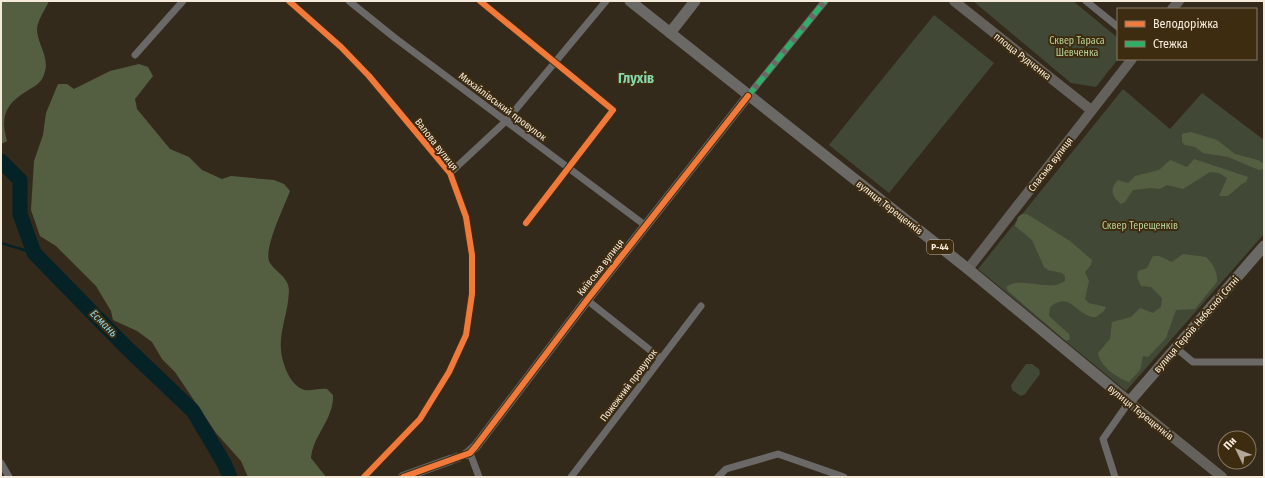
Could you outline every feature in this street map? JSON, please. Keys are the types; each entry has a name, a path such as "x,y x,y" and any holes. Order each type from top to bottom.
{"main road":[{"name":"вулиця Терещенків","path":"630,1 968,269 1129,402"},
{"path":"670,33 695,1"},
{"name":"вулиця Героїв Небесної Сотні","path":"1129,402 1264,246"}],"street":[{"path":"135,55 183,1"},
{"name":"Валова вулиця","path":"289,1 340,47 369,76 450,173 466,217 472,255 472,294 466,335 448,372 420,419 364,477"},
{"name":"Михайлівський провулок","path":"349,1 395,38 646,226"},
{"path":"480,1 613,110 570,169 526,223"},
{"path":"450,173 506,121 556,63 606,1"},
{"name":"Київська вулиця","path":"468,454 587,300 825,1"},
{"name":"площа Рудченка","path":"954,1 1092,110"},
{"path":"1086,1 1117,26"},
{"name":"Спаська вулиця","path":"968,269 1131,60"},
{"path":"587,300 660,358"},
{"name":"Пожежний провулок","path":"571,477 701,306"},
{"path":"1176,348 1193,362 1264,362"},
{"path":"1115,477 1103,439 1129,402"},
{"name":"вулиця Терещенків","path":"1129,402 1222,477"},
{"path":"468,454 479,477"},
{"path":"718,477 726,469 778,454 844,477"},
{"path":"409,476 450,460"},
{"path":"1,463 9,477"}],"green space":[{"path":"1,1 49,1 40,18 37,29 46,64 42,79 9,106 4,118 7,141 1,144"},
{"name":"Сквер Тараса Шевченка","path":"973,1 1073,1 1117,37 1117,60 1096,87 1071,83"},
{"path":"934,15 994,63 889,193 829,145"},
{"path":"139,64 148,67 153,76 135,99 137,109 170,149 189,157 202,170 222,179 231,176 274,180 284,184 290,191 271,239 268,257 272,266 287,282 289,290 282,332 281,352 289,376 300,388 307,390 327,389 333,395 330,412 315,442 311,458 326,477 248,477 241,461 216,433 175,372 162,359 152,342 137,331 113,320 111,311 96,286 56,246 40,236 31,210 34,161 43,135 46,113 58,84 67,84 74,89 110,71"},
{"name":"Сквер Терещенків","path":"1123,89 1170,129 1202,93 1264,140 1264,234 1126,391 978,269"},
{"path":"1191,132 1217,140 1235,154 1258,160 1264,164 1264,169 1259,170 1228,157 1203,153 1195,147 1185,145 1182,142 1182,134"},
{"path":"1194,159 1248,177 1246,182 1228,196 1219,196 1227,178 1219,173 1210,172 1183,189 1167,185 1160,189 1151,188 1133,190 1125,202 1121,204 1115,199 1113,187 1118,180 1128,183 1135,176 1159,170 1170,160 1187,167"},
{"path":"1022,214 1027,214 1070,241 1092,260 1091,265 1085,272 1089,281 1085,299 1089,303 1106,307 1104,311 1096,317 1091,317 1070,303 1062,301 1050,307 1049,316 1069,334 1070,339 1066,341 1008,291 1006,287 1020,283 1051,285 1065,281 1065,276 1062,273 1048,270 1044,267 1032,240 1015,226 1018,217"},
{"path":"1183,254 1206,257 1214,268 1217,275 1217,282 1195,309 1176,310 1166,338 1148,357 1143,356 1140,370 1129,382 1124,380 1110,371 1099,358 1098,353 1110,339 1112,322 1131,317 1140,308 1153,313 1161,307 1162,298 1151,287 1141,286 1137,277 1138,271 1147,268 1153,256 1159,256 1172,262"},
{"path":"1026,364 1032,364 1039,369 1040,374 1025,394 1021,396 1012,390 1011,385"}],"waterway":[{"name":"Есмань","path":"1,161 20,180 20,214 34,253 125,346 193,411 224,463 230,477"},
{"path":"1,243 34,253"}],"tunnel":[{"path":"450,460 467,454"}],"marked path":[{"path":"748,96 825,1"}],"cycle path":[{"path":"289,1 341,47 369,76 450,173 466,217 472,255 472,294 466,335 449,372 420,419 364,477"},
{"path":"480,1 613,110 526,223"},
{"path":"403,477 470,453 587,300 748,96"}],"district":[{"name":"Глухів","path":"636,78"}]}
